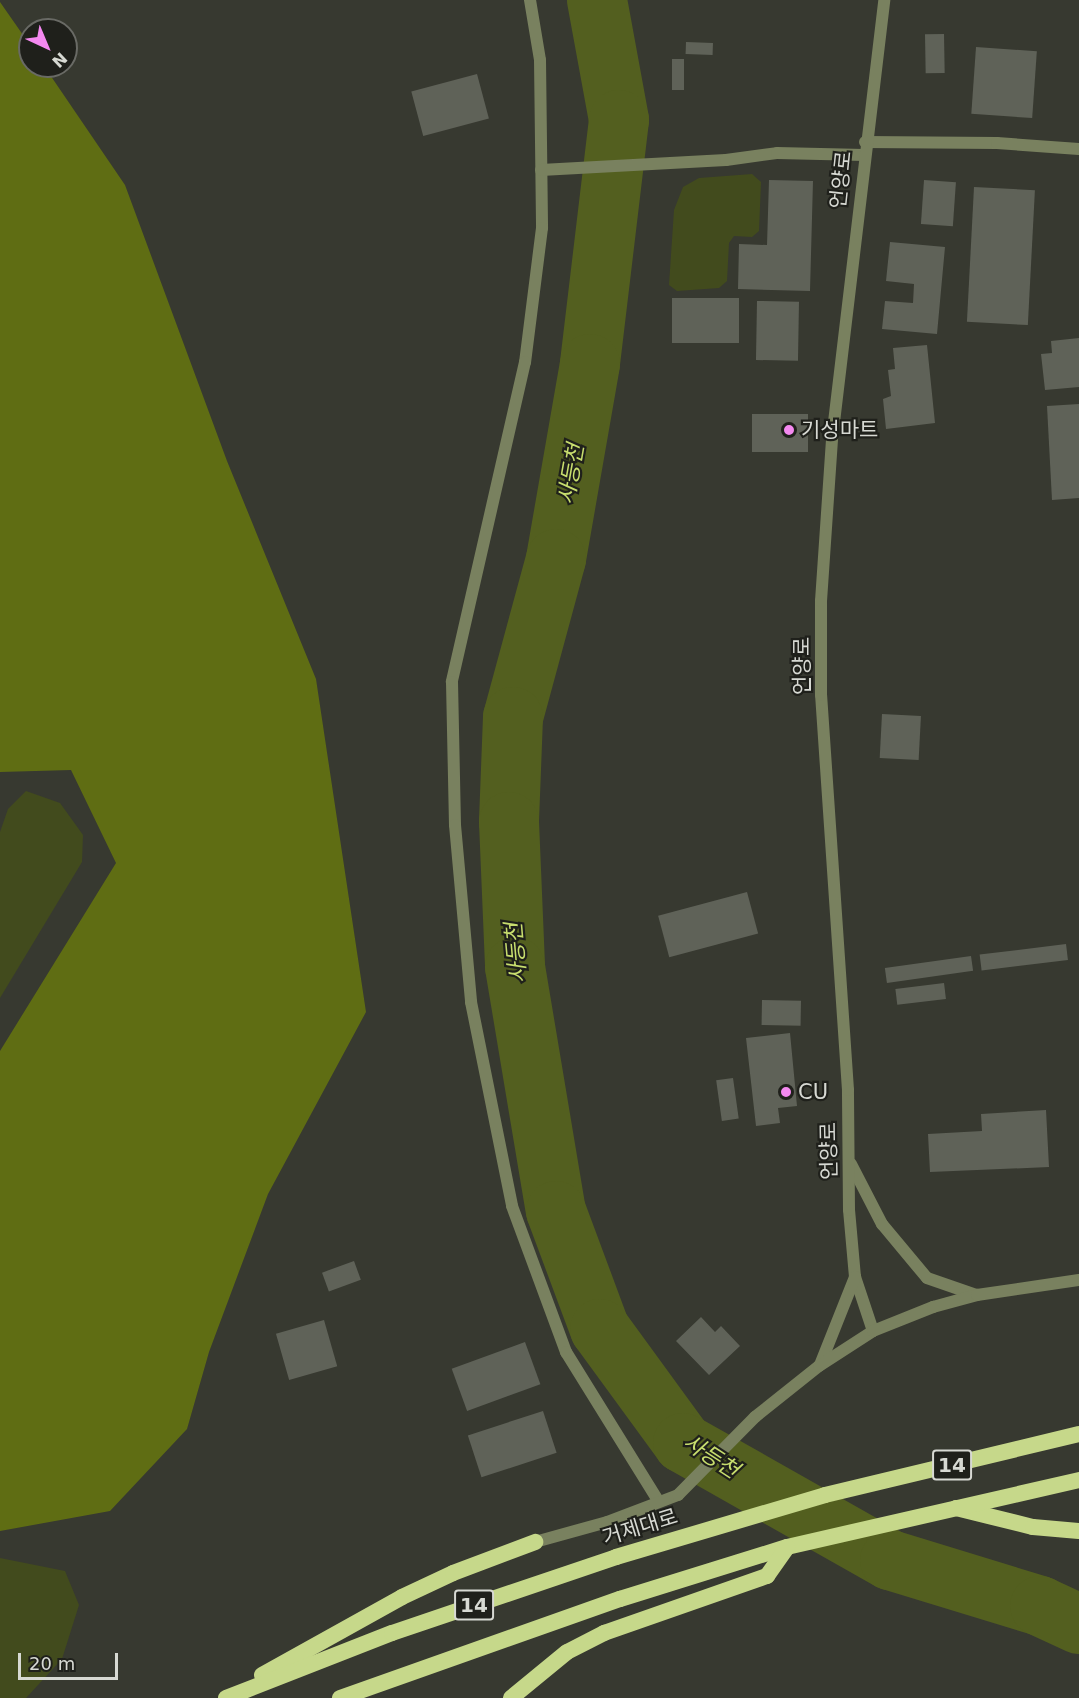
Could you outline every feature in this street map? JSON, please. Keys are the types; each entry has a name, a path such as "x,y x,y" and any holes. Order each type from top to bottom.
{"highway":[{"name":"거제대로","path":"225,1698 392,1633 727,1524 825,1495 1079,1434"},
{"name":"14","path":"340,1698 609,1603 787,1547 908,1516 1079,1480"},
{"path":"953,1507 1034,1527 1079,1531"},
{"path":"225,1698 361,1617 453,1573 536,1542"},
{"path":"510,1698 567,1652 604,1633 767,1576 787,1547"}],"street":[{"path":"530,0 540,60 542,228 525,362 452,682 455,825 467,967 471,1002 512,1206 566,1352 659,1502"},
{"name":"언양로","path":"873,1331 855,1278 848,1090 821,695 821,601 829,473 864,149 884,0"},
{"path":"541,170 655,165 777,153 996,143 1079,148"},
{"path":"849,1161 882,1224 927,1278 977,1295"},
{"path":"819,1366 855,1278"},
{"path":"536,1542 607,1522 678,1495 755,1417 819,1366 873,1331 933,1307 977,1295 1079,1280"}],"green space":[{"path":"0,2 18,28 18,78 52,78 125,185 227,461 316,679 366,1012 268,1194 209,1352 187,1429 110,1511 0,1531 0,1051 116,863 71,770 0,772"},
{"path":"752,174 761,182 759,231 752,237 734,236 729,243 727,281 719,288 677,291 669,285 674,210 683,187 699,178"},
{"path":"26,791 60,803 83,835 82,862 0,998 0,832 8,809"},
{"path":"0,1558 65,1571 79,1605 62,1659 26,1698 0,1698"}],"building":[{"path":"925,34 944,34 945,73 926,73"},
{"path":"686,42 713,43 713,55 686,54"},
{"path":"976,47 1037,51 1032,118 971,114"},
{"path":"672,59 684,59 684,90 672,90"},
{"path":"477,74 489,118 423,136 411,92"},
{"path":"769,180 813,181 810,291 738,289 739,244 767,245"},
{"path":"924,180 956,182 953,226 921,224"},
{"path":"974,187 1035,190 1028,325 967,322"},
{"path":"890,242 945,247 937,334 882,329 885,301 913,303 914,284 886,281"},
{"path":"672,298 739,298 739,343 672,343"},
{"path":"757,301 799,302 798,361 756,360"},
{"path":"1079,338 1079,387 1045,390 1041,354 1052,353 1051,341"},
{"path":"927,345 935,423 886,429 883,399 891,396 888,370 895,369 893,348"},
{"path":"1079,404 1079,498 1052,500 1047,406"},
{"path":"752,414 808,414 808,452 752,452"},
{"path":"882,714 921,716 919,760 880,758"},
{"path":"747,892 758,934 669,957 658,916"},
{"path":"1066,944 1068,960 982,970 980,955"},
{"path":"971,956 973,971 887,983 885,968"},
{"path":"944,983 946,999 897,1005 895,989"},
{"path":"762,1000 801,1001 801,1026 762,1025"},
{"path":"790,1033 797,1106 778,1108 780,1123 756,1126 746,1038"},
{"path":"733,1078 739,1119 722,1121 716,1080"},
{"path":"1046,1110 1049,1167 930,1172 928,1134 982,1131 981,1114"},
{"path":"354,1261 361,1280 329,1291 322,1273"},
{"path":"701,1317 715,1332 721,1326 740,1346 709,1375 676,1341"},
{"path":"324,1320 337,1366 289,1380 276,1334"},
{"path":"525,1342 540,1384 467,1411 452,1369"},
{"path":"543,1411 557,1453 481,1477 468,1435"}],"waterway":[{"name":"사등천","path":"597,0 619,120 590,364 556,559 513,717 509,822 515,967 556,1211 600,1329 683,1443 890,1560 1040,1606 1079,1624"}],"place":[{"name":"기성마트","path":"789,430"},
{"name":"CU","path":"786,1092"}]}
